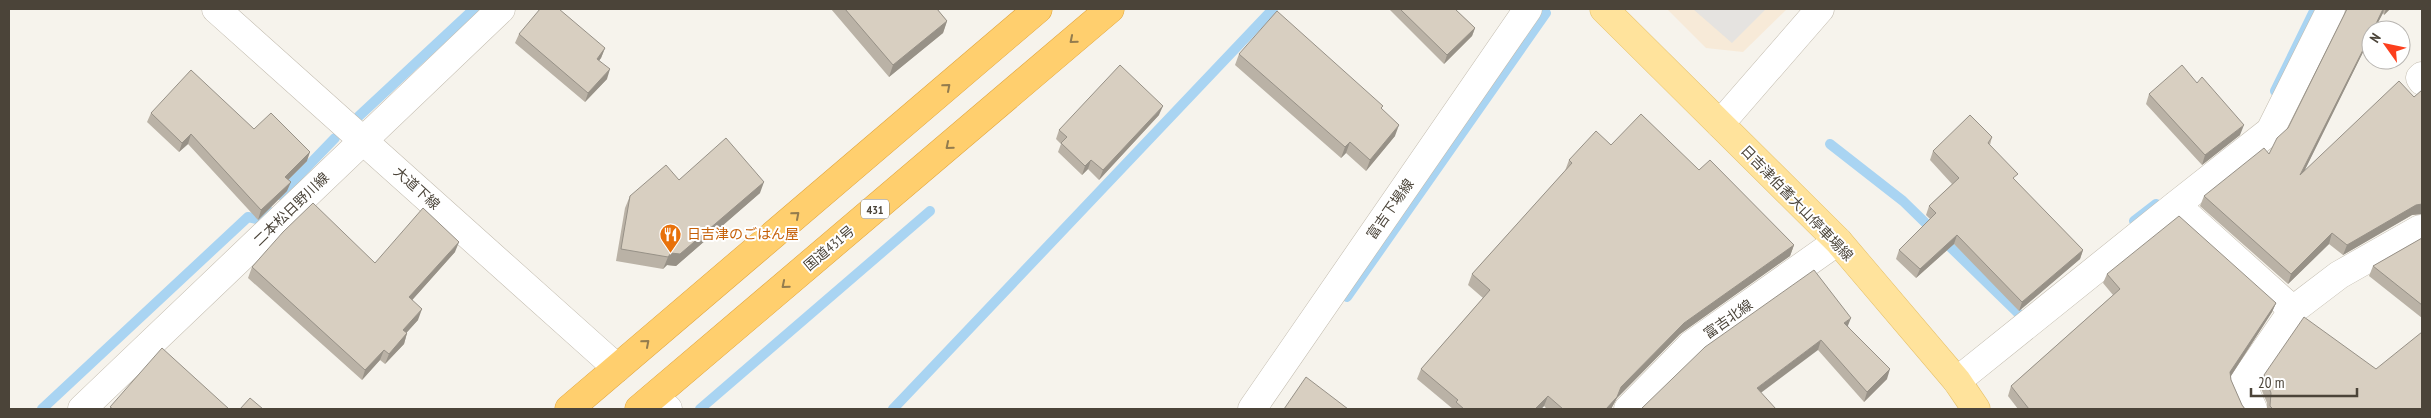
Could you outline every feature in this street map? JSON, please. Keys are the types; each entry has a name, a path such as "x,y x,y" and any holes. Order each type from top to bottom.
{"highway":[{"path":"569,409 1038,9"},
{"name":"国道431号","path":"654,405 1110,9"}],"main road":[{"name":"日吉津伯耆大山停車場線","path":"1604,9 1838,241 1957,381 1976,409"}],"street":[{"name":"大道下線","path":"216,9 617,368"},
{"name":"二本松日野川線","path":"82,409 501,9"},
{"name":"富吉下場線","path":"1252,409 1528,9"},
{"path":"1720,124 1820,9"},
{"path":"1957,381 2176,204 2270,132 2331,9"},
{"path":"2422,76 2420,78 2422,81"},
{"path":"2176,204 2293,310"},
{"path":"2253,409 2242,384 2293,310 2339,275 2420,229 2422,231"},
{"name":"富吉北線","path":"1628,409 1691,345 1838,241"}],"shaded area":[{"path":"1667,9 1787,9 1743,52 1706,48"},
{"path":"1693,9 1766,9 1732,43"}],"building":[{"path":"540,9 559,9 605,48 597,59 610,69 588,93 519,34"},
{"path":"845,9 937,9 947,21 893,65"},
{"path":"1400,9 1455,9 1475,28 1447,55"},
{"path":"2347,9 2383,9 2378,20 2361,20 2361,54 2300,175 2399,81 2414,97 2422,90 2422,204 2416,205 2347,245 2332,233 2291,274 2204,196 2264,148 2269,154 2277,138 2288,128"},
{"path":"1277,11 1383,106 1381,108 1399,125 1370,160 1350,142 1345,147 1239,54"},
{"path":"1120,65 1163,106 1103,170 1091,160 1085,166 1061,143 1067,137 1059,130"},
{"path":"2182,65 2197,83 2202,77 2244,125 2205,155 2149,94"},
{"path":"191,70 254,129 271,113 310,152 285,177 291,182 261,210 191,134 182,143 151,113"},
{"path":"1641,114 1699,170 1710,160 1794,245 1684,323 1621,387 1617,397 1606,409 1563,409 1548,396 1535,409 1464,409 1456,402 1458,400 1421,369 1490,290 1472,274 1572,163 1569,160 1596,131 1611,145"},
{"path":"1970,115 1992,137 1988,143 2018,174 2013,178 2083,250 2022,302 1957,235 1920,269 1899,250 1936,213 1929,206 1959,178 1933,151"},
{"path":"726,138 764,182 680,254 671,253 668,257 621,249 630,196 666,165 679,180"},
{"path":"313,203 375,263 423,208 459,242 409,297 422,309 403,330 407,333 389,354 384,350 365,370 252,267 283,232"},
{"path":"2179,216 2276,303 2230,372 2231,380 2245,409 2029,409 2011,386 2120,289 2107,274"},
{"path":"2422,238 2422,305 2373,266"},
{"path":"1814,270 1851,318 1844,323 1890,369 1867,392 1821,340 1757,388 1776,409 1641,409 1705,347"},
{"path":"2304,317 2376,369 2422,332 2422,409 2273,409 2270,406 2271,393 2264,375"},
{"path":"162,348 229,409 113,409 110,407"},
{"path":"1306,377 1348,409 1284,409"},
{"path":"250,398 263,409 240,409"}],"waterway":[{"path":"359,116 474,9"},
{"path":"893,409 1273,9"},
{"path":"2275,91 2315,9"},
{"path":"1347,297 1546,13"},
{"path":"280,195 335,138"},
{"path":"1830,144 1903,201 2019,314"},
{"path":"2134,221 2156,204"},
{"path":"42,409 248,217 257,219 267,209"},
{"path":"700,409 930,211"}],"place":[{"name":"日吉津のごはん屋","path":"671,253"}]}
